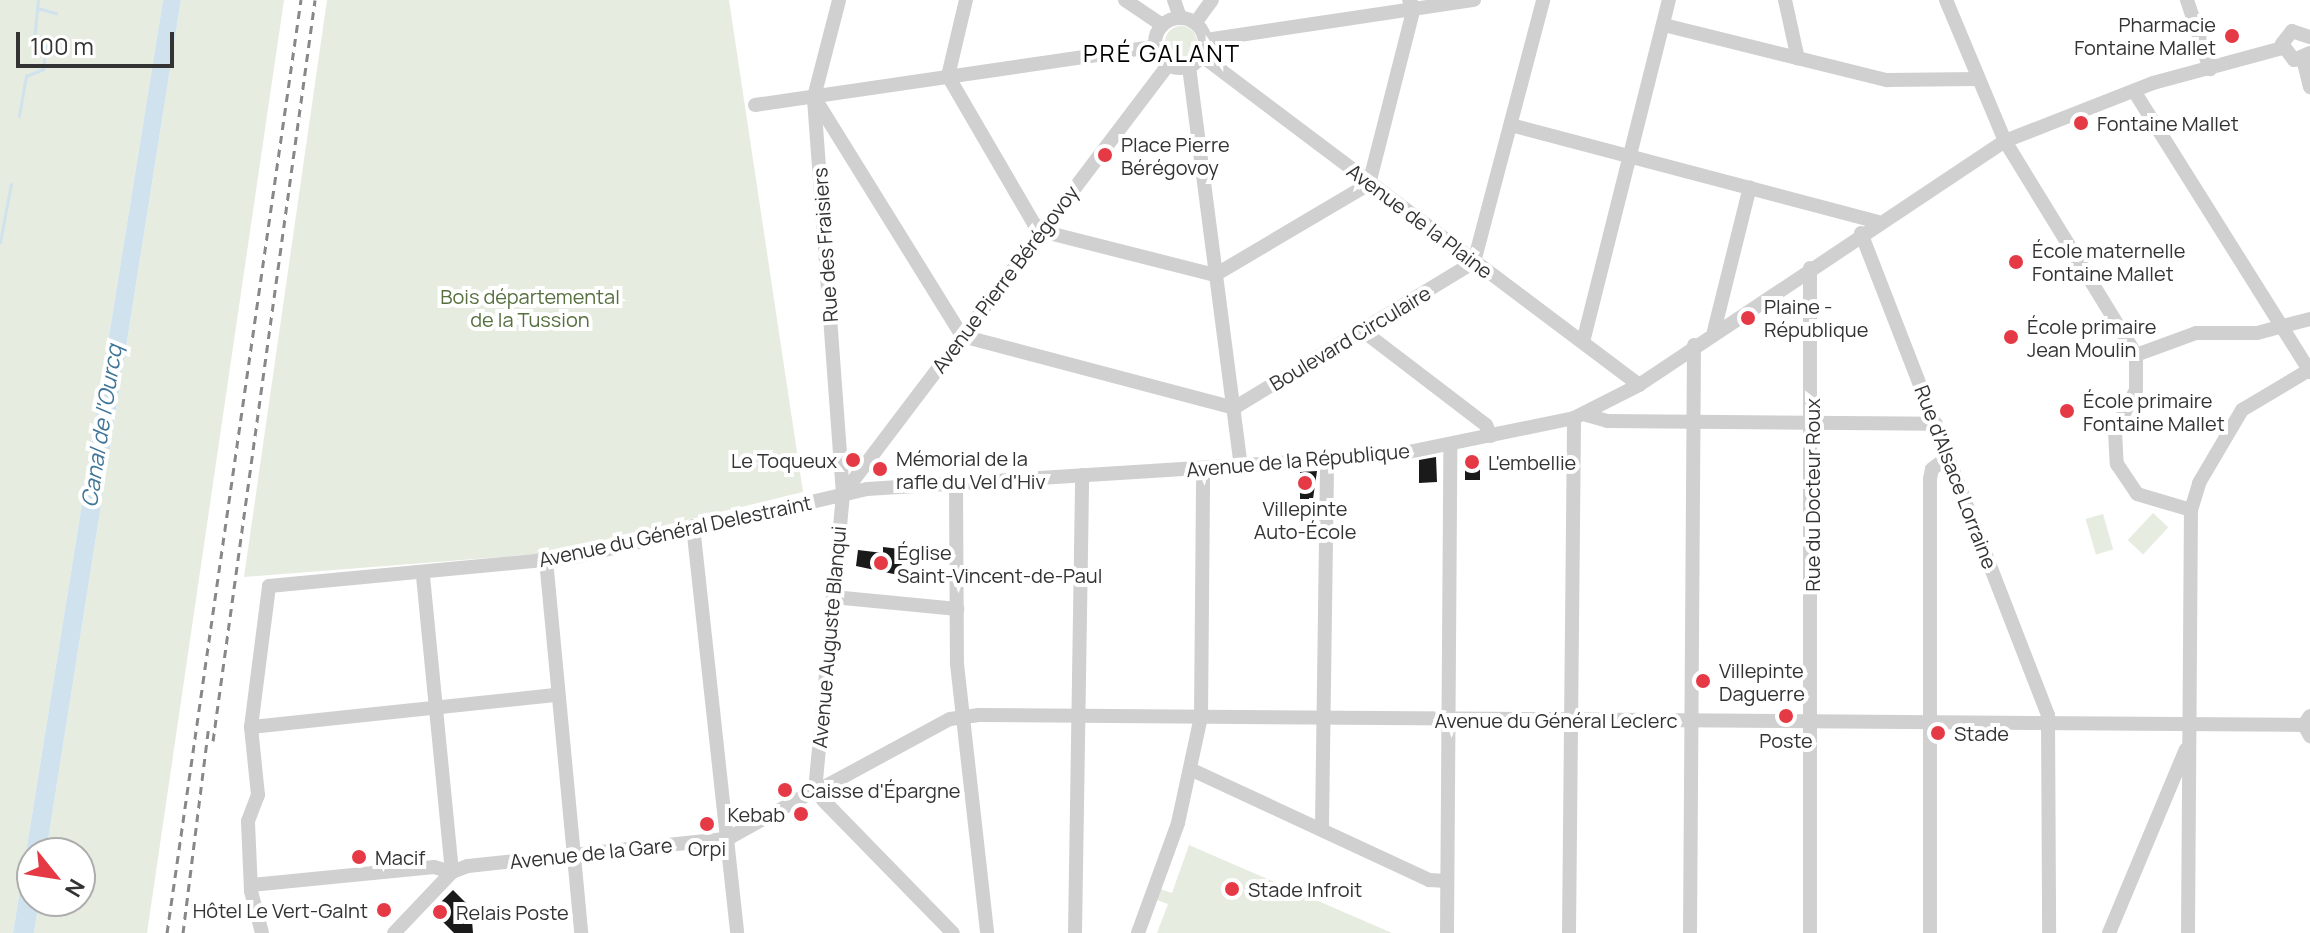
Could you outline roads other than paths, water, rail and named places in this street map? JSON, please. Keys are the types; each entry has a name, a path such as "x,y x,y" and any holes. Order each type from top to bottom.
{"street":[{"name":"Rue des Fraisiers","path":"839,0 814,97 843,494"},
{"path":"966,0 948,76 1041,230 1215,275 1369,184 1412,4"},
{"path":"1125,0 1162,25"},
{"path":"1174,0 1180,17"},
{"path":"1196,22 1212,0"},
{"path":"1206,40 1412,4 1474,0"},
{"path":"1474,262 1543,0"},
{"path":"1583,342 1669,0"},
{"path":"1785,0 1798,59"},
{"path":"1946,0 2005,141 2136,355 2136,390 2115,431 2117,464 2137,494 2191,510"},
{"path":"2187,0 2210,69"},
{"path":"1180,17 1196,22 1206,40 1202,56 1189,67 1168,65 1155,47 1162,25 1180,17"},
{"path":"1664,25 1887,80 1977,79"},
{"name":"Avenue de la République","path":"843,494 956,483 1327,460 1450,444 1578,416 1639,385 1877,222 2005,141 2134,91 2283,48 2292,31 2310,37"},
{"path":"755,105 1155,47"},
{"path":"2283,48 2290,58 2306,56 2310,87"},
{"name":"Avenue de la Plaine","path":"1202,56 1639,385"},
{"name":"Avenue Pierre Bérégovoy","path":"843,494 1168,65"},
{"path":"1189,67 1241,466"},
{"path":"2134,91 2280,330 2309,371 2242,410 2199,483 2191,510 2188,933"},
{"path":"814,97 962,336 1234,408"},
{"path":"1511,125 1877,222"},
{"path":"1714,331 1750,187"},
{"name":"Rue d'Alsace Lorraine","path":"1861,233 2049,723"},
{"name":"Boulevard Circulaire","path":"1234,408 1474,262"},
{"name":"Rue du Docteur Roux","path":"1810,268 1810,933"},
{"path":"2136,355 2196,333 2280,330 2310,319"},
{"path":"1363,331 1486,425 1491,436"},
{"path":"1690,933 1694,345"},
{"path":"1569,933 1578,416 1607,421 1936,424"},
{"path":"1447,933 1450,444"},
{"path":"1930,933 1930,479 1932,469 1948,457"},
{"path":"1322,826 1326,718 1327,460"},
{"path":"868,462 876,489"},
{"path":"1138,933 1178,823 1201,717 1203,468"},
{"path":"1075,933 1082,475"},
{"path":"956,483 962,717 987,933"},
{"name":"Avenue du Général Delestraint","path":"251,727 269,586 423,575 546,560 843,494"},
{"name":"Avenue Auguste Blanqui","path":"822,789 833,597 843,494"},
{"path":"693,526 737,933"},
{"path":"546,560 581,933"},
{"path":"394,933 452,872 423,575"},
{"path":"833,597 957,609"},
{"path":"262,933 251,885 248,821 258,787 251,727 557,695"},
{"name":"Avenue du Général Leclerc","path":"822,789 962,717 2308,726"},
{"path":"2049,723 2049,933"},
{"path":"2109,933 2188,745"},
{"path":"1190,769 1322,826 1429,880 1447,881"},
{"name":"Avenue de la Gare","path":"251,885 434,867 452,872 727,839 805,796 805,785 822,789"},
{"path":"822,789 953,933"}],"water":[{"name":"Canal de l'Ourcq","path":"163,0 181,0 49,837 28,837"},
{"path":"16,914 16,917 36,917 34,933 13,933"}],"waterway":[{"path":"38,0 37,8 56,13"},
{"path":"19,116 26,76 43,69 46,46 34,39 37,8"},
{"path":"0,242 11,184"}],"railway":[{"path":"167,933 301,0"},
{"path":"213,741 315,0"},
{"path":"183,933 208,731"}],"place":[{"name":"Pharmacie Fontaine Mallet","path":"2232,36"},
{"name":"Fontaine Mallet","path":"2081,123"},
{"name":"Place Pierre Bérégovoy","path":"1105,155"},
{"name":"École maternelle Fontaine Mallet","path":"2016,262"},
{"name":"Plaine - République","path":"1748,318"},
{"name":"École primaire Jean Moulin","path":"2011,337"},
{"name":"École primaire Fontaine Mallet","path":"2067,411"},
{"name":"Le Toqueux","path":"853,460"},
{"name":"L'embellie","path":"1472,462"},
{"name":"Mémorial de la rafle du Vel d'Hiv","path":"880,469"},
{"name":"Villepinte Auto-École","path":"1305,483"},
{"name":"Église Saint-Vincent-de-Paul","path":"881,563"},
{"name":"Villepinte Daguerre","path":"1703,681"},
{"name":"Poste","path":"1786,716"},
{"name":"Stade","path":"1938,733"},
{"name":"Caisse d'Épargne","path":"785,790"},
{"name":"Kebab","path":"801,814"},
{"name":"Orpi","path":"707,824"},
{"name":"Macif","path":"359,857"},
{"name":"Stade Infroit","path":"1232,889"},
{"name":"Hôtel Le Vert-Galnt","path":"384,910"},
{"name":"Relais Poste","path":"440,912"}],"district":[{"name":"PRÉ GALANT","path":"1162,53"}],"park label":[{"name":"Bois départemental de la Tussion","path":"530,308"}]}
